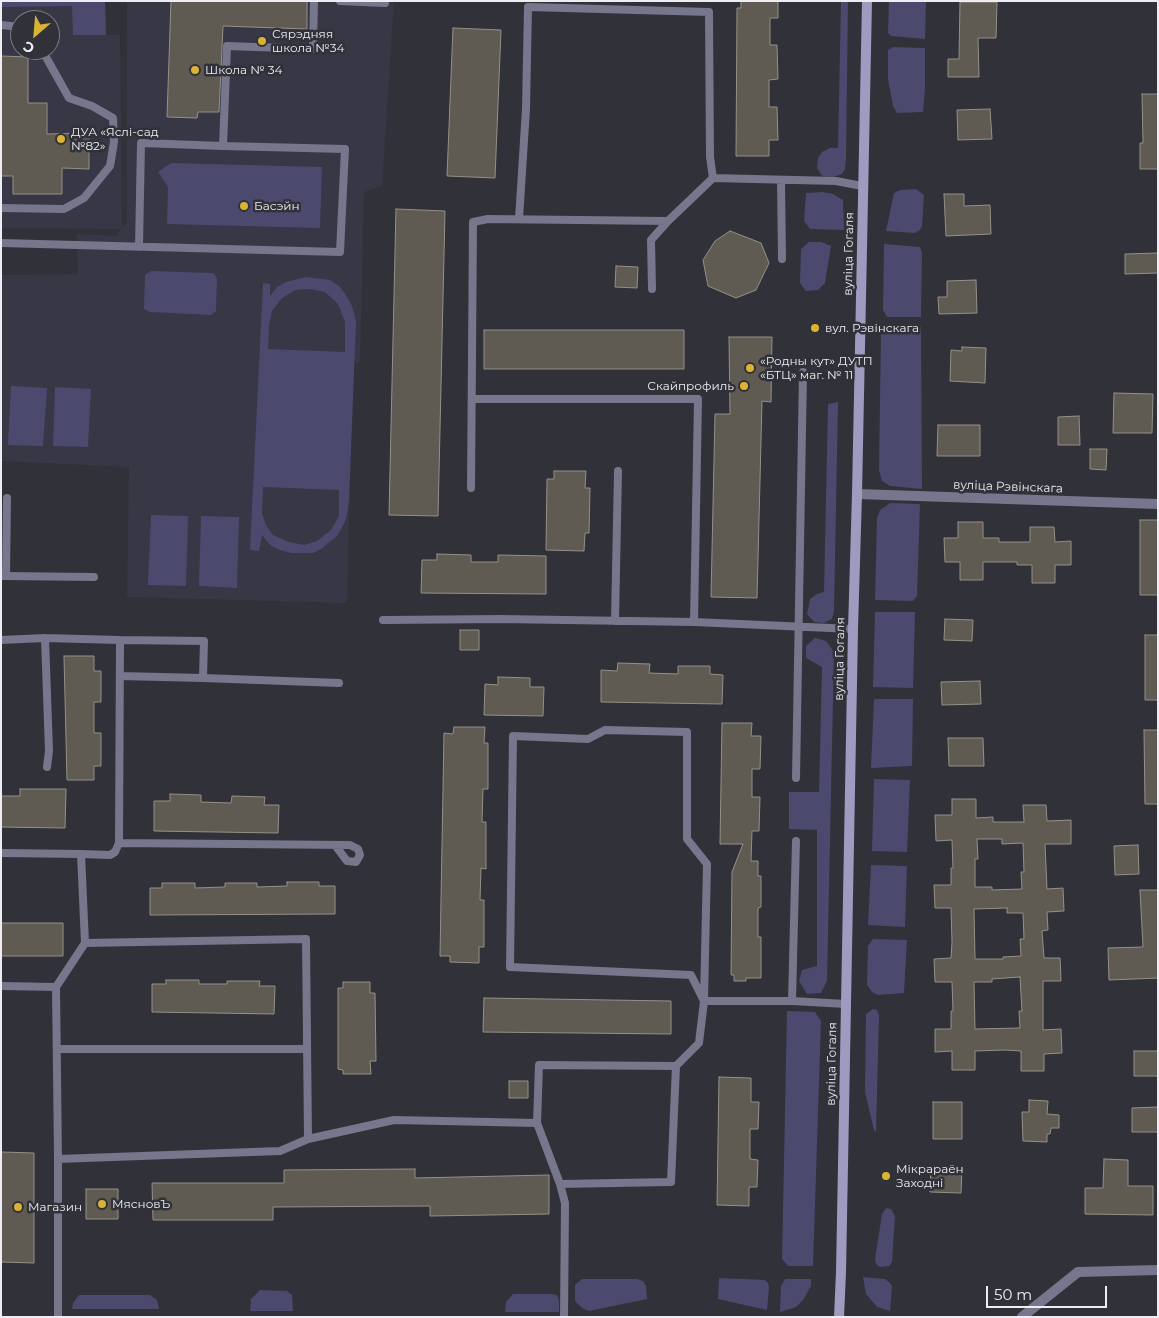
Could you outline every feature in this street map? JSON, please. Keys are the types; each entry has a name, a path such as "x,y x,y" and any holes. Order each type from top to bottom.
{"main road":[{"name":"вуліца Гогаля","path":"839,1317 842,1262 852,629 857,494 866,1"}],"street":[{"name":"вуліца Рэвінскага","path":"857,494 1158,504"},
{"path":"1022,1317 1078,1272 1158,1270"}],"lane":[{"path":"223,146 227,46 313,49 314,1"},
{"path":"340,1 385,3"},
{"path":"519,219 526,109 528,8 710,12 710,157 713,178"},
{"path":"1,208 64,209 84,198 110,166 114,142 113,118 92,106 68,98 47,60"},
{"path":"1,243 139,247 340,252 345,149 141,143 139,247"},
{"path":"652,290 651,240 668,220 713,178 836,181 862,186"},
{"path":"781,180 782,259"},
{"path":"471,488 473,222 488,219 668,220"},
{"path":"796,778 803,372"},
{"path":"472,399 698,399 694,622"},
{"path":"615,621 618,471"},
{"path":"7,498 3,576 94,577"},
{"path":"383,620 501,618 694,622 852,629"},
{"path":"1,640 45,638 204,641 203,678"},
{"path":"45,638 49,751 47,767"},
{"path":"1,853 110,855 115,852 119,842 120,640"},
{"path":"120,676 339,683"},
{"path":"560,1184 671,1182 676,1066 699,1042 704,1001 707,864 687,839 687,732 606,730 588,739 513,736 510,968 692,975 704,1001"},
{"path":"792,1001 796,841"},
{"path":"119,842 335,845"},
{"path":"58,1317 56,987 85,943 81,854"},
{"path":"85,943 306,939 308,1139"},
{"path":"1,986 56,987"},
{"path":"704,1001 792,1001 846,1004"},
{"path":"57,1049 307,1049"},
{"path":"564,1317 565,1203 560,1184 537,1123 539,1065 676,1066"},
{"path":"58,1159 280,1150 308,1139 394,1120 537,1123"}],"shaded area":[{"path":"1,1 105,1 106,35 120,35 122,228 127,223 127,1 394,1 382,186 364,192 360,362 353,363 347,603 127,597 129,467 1,461 1,275 78,274 77,234 116,236 121,229 1,228"},
{"path":"1,1 105,1 106,35 73,35 72,6 1,7"},
{"path":"841,1 848,1 846,158 845,169 842,174 833,177 822,176 817,168 818,158 822,152 830,148 838,148"},
{"path":"889,1 926,1 925,39 891,36 888,33"},
{"path":"893,47 925,48 923,112 897,113 893,106 888,79 888,50"},
{"name":"Басэйн","path":"171,163 322,167 320,228 167,224 168,187 158,172"},
{"path":"916,189 924,195 922,226 920,230 915,233 886,231 894,193 900,190"},
{"path":"823,192 833,194 843,200 844,230 810,229 804,221 806,193"},
{"path":"809,242 821,242 831,246 825,283 818,290 806,291 800,283 801,249"},
{"path":"884,244 920,247 922,253 921,317 887,317 883,310"},
{"path":"151,271 213,273 217,278 216,311 211,315 150,312 144,309 145,275"},
{"path":"306,277 330,280 339,286 346,295 352,306 356,321 347,514 337,536 313,553 291,553 280,550 271,546 262,535 259,551 250,550 263,283 270,284 270,296 277,287 286,282","holes":["310,289 325,292 338,304 345,322 345,352 268,349 269,325 272,311 282,298 295,290","263,487 339,490 339,516 331,530 317,541 304,545 289,542 273,535 266,525 262,514"]},
{"path":"895,325 921,327 922,489 890,486 882,481 879,470 881,332 887,327"},
{"path":"11,386 47,388 43,446 8,445"},
{"path":"55,387 91,389 88,447 53,446"},
{"path":"838,402 834,611 832,619 824,623 814,622 807,614 810,599 824,592 828,404"},
{"path":"890,503 920,504 917,596 913,601 875,600 877,518 880,510"},
{"path":"151,515 188,516 186,586 148,585"},
{"path":"201,516 239,517 237,588 199,586"},
{"path":"875,612 915,612 913,688 873,687"},
{"path":"815,638 826,641 834,652 827,981 821,993 807,994 799,981 802,970 817,966 817,830 789,829 789,792 819,792 822,667 806,658 806,646"},
{"path":"874,699 913,699 912,766 871,768"},
{"path":"874,779 910,780 907,852 872,851"},
{"path":"871,865 907,866 905,927 868,925"},
{"path":"873,939 907,940 904,993 878,995 872,992 867,985 868,946"},
{"path":"873,1009 877,1010 879,1015 876,1132 865,1092 866,1014"},
{"path":"787,1011 815,1012 821,1021 813,1266 788,1266 782,1259"},
{"path":"886,1208 891,1209 895,1216 892,1262 889,1266 880,1267 876,1264 875,1259 882,1214"},
{"path":"863,1277 885,1279 889,1282 892,1286 890,1311 877,1307 866,1294"},
{"path":"719,1278 765,1280 769,1287 767,1310 718,1299"},
{"path":"582,1279 637,1279 643,1281 646,1286 647,1299 589,1311 582,1308 575,1301 575,1285"},
{"path":"785,1279 811,1279 811,1286 803,1300 796,1307 780,1312 781,1286"},
{"path":"260,1290 287,1291 292,1295 293,1311 250,1311 251,1299"},
{"path":"513,1294 557,1295 559,1312 505,1312 506,1302"},
{"path":"79,1295 150,1295 157,1300 159,1309 72,1309 73,1303"}],"building":[{"name":"Школа № 34","path":"171,1 307,1 307,29 223,26 219,112 198,112 197,118 167,117"},
{"path":"741,1 778,1 778,18 770,18 770,45 777,45 778,79 769,80 769,107 777,107 778,140 769,140 769,156 736,156 737,8 741,8"},
{"path":"960,2 997,2 996,38 978,38 979,77 948,77 948,59 959,59"},
{"path":"453,28 501,30 495,178 447,176"},
{"name":"ДУА «Яслі-сад №82»","path":"1,56 10,56 10,60 28,60 28,103 47,103 47,134 89,133 89,169 62,168 62,194 13,194 13,176 1,176"},
{"path":"1142,94 1158,94 1158,169 1140,169 1140,143 1143,143"},
{"path":"990,109 992,139 958,140 957,110"},
{"path":"944,194 964,194 964,206 990,205 991,234 946,236"},
{"path":"396,209 445,211 438,516 389,515"},
{"path":"730,231 761,243 769,263 756,290 736,298 708,286 703,260 715,241"},
{"path":"1158,253 1158,273 1125,274 1125,254"},
{"path":"616,266 638,267 637,288 615,287"},
{"path":"976,280 977,313 939,314 938,297 947,297 947,281"},
{"path":"484,330 684,330 684,369 484,369"},
{"path":"729,337 772,337 771,402 762,401 757,598 711,597 715,414 730,414"},
{"path":"962,347 986,348 985,383 950,381 951,350 962,351"},
{"path":"1114,393 1153,394 1152,433 1113,433"},
{"path":"1079,416 1080,445 1058,445 1058,417"},
{"path":"938,425 980,425 980,456 937,456"},
{"path":"1090,449 1107,449 1106,470 1090,469"},
{"path":"554,471 586,471 585,488 590,488 589,533 585,533 584,551 546,550 547,479 554,479"},
{"path":"1140,520 1158,520 1158,595 1140,595"},
{"path":"958,522 983,522 983,538 999,538 999,542 1030,542 1030,527 1054,527 1055,542 1071,541 1071,565 1055,565 1055,583 1032,583 1032,565 1017,565 1017,562 983,562 983,580 960,580 960,562 945,562 944,538 958,538"},
{"path":"437,554 471,555 471,562 498,562 498,555 546,556 546,594 421,593 422,560 437,560"},
{"path":"945,619 973,620 972,641 944,640"},
{"path":"460,630 479,630 479,650 460,650"},
{"path":"1145,635 1158,635 1158,700 1145,700"},
{"path":"64,656 94,656 94,671 101,671 101,702 94,702 94,733 101,733 101,766 94,766 94,780 67,780"},
{"path":"618,663 650,664 649,673 678,674 678,666 710,666 710,674 723,675 722,704 601,702 601,670 617,671"},
{"path":"498,677 530,678 530,687 544,687 543,716 484,715 485,684 498,685"},
{"path":"980,681 981,704 942,705 941,682"},
{"path":"722,723 752,723 751,736 761,736 760,769 752,769 752,797 760,797 759,831 752,831 751,861 758,861 758,876 761,876 761,907 758,908 758,937 761,937 761,978 746,978 746,981 734,981 734,975 731,975 732,872 743,844 720,844"},
{"path":"454,727 485,727 484,743 488,743 488,789 483,789 482,822 486,822 486,869 481,868 480,900 484,900 484,947 479,947 479,963 450,962 450,956 440,956 444,733 453,734"},
{"path":"1144,730 1158,730 1158,804 1145,804"},
{"path":"948,738 983,738 984,766 949,766"},
{"path":"20,789 66,789 65,828 1,827 1,796 20,796"},
{"path":"170,794 201,795 201,802 231,803 232,796 265,797 264,805 279,805 278,833 154,831 154,801 170,801"},
{"path":"952,799 976,799 976,818 993,817 993,822 1024,822 1023,805 1046,805 1047,821 1071,820 1071,844 1045,844 1047,889 1063,888 1064,911 1047,912 1048,930 1042,931 1044,958 1060,958 1061,981 1043,981 1043,1030 1061,1029 1062,1053 1044,1054 1044,1071 1021,1071 1021,1051 975,1051 975,1070 952,1070 952,1051 935,1052 935,1029 951,1029 951,1011 953,1011 952,982 935,982 934,959 951,958 952,942 951,908 935,908 934,885 951,885 951,868 953,868 952,840 936,841 935,815 952,815","holes":["977,839 1002,839 1002,844 1023,843 1024,872 1021,872 1022,889 992,890 992,887 975,887 975,859 978,859","1007,908 1007,913 1023,913 1024,939 1020,939 1021,956 1003,957 1003,959 975,959 974,909","1020,977 1022,1011 1019,1011 1020,1028 975,1029 974,982 992,982 992,979"]},
{"path":"1138,845 1139,874 1115,875 1114,846"},
{"path":"287,882 319,882 319,886 335,886 335,914 150,915 150,888 162,888 162,883 195,883 195,888 225,887 225,883 257,883 257,887 287,886"},
{"path":"1140,890 1158,890 1158,978 1109,980 1108,948 1143,947"},
{"path":"1,923 63,923 63,956 1,956"},
{"path":"166,980 199,980 199,984 227,984 227,981 260,981 259,986 275,986 274,1014 152,1012 152,984 166,984"},
{"path":"343,982 370,982 370,993 375,993 376,1061 370,1061 371,1074 343,1074 343,1070 338,1069 338,988 343,988"},
{"path":"484,998 671,1001 671,1034 483,1032"},
{"path":"1134,1051 1158,1051 1158,1076 1134,1076"},
{"path":"719,1077 751,1078 751,1102 759,1102 758,1129 750,1129 750,1159 758,1160 757,1187 749,1187 749,1206 717,1205"},
{"path":"509,1081 528,1081 528,1098 509,1098"},
{"path":"1029,1100 1048,1101 1047,1114 1059,1115 1059,1128 1051,1128 1050,1134 1047,1134 1047,1142 1023,1141 1022,1112 1029,1112"},
{"path":"933,1102 962,1102 962,1139 933,1139"},
{"path":"1158,1107 1158,1132 1132,1132 1132,1108"},
{"name":"Магазин","path":"1,1152 34,1153 34,1263 1,1262"},
{"path":"1104,1159 1128,1160 1128,1186 1153,1186 1153,1215 1085,1214 1085,1188 1103,1188"},
{"path":"931,1167 962,1168 961,1193 930,1192"},
{"path":"415,1169 415,1178 549,1175 549,1214 430,1216 430,1206 273,1207 273,1220 153,1220 152,1183 284,1183 284,1170"},
{"name":"МясновЪ","path":"86,1189 118,1189 118,1219 86,1219"}],"place":[{"name":"Сярэдняя школа №34","path":"262,41"},
{"name":"Школа № 34","path":"195,70"},
{"name":"ДУА «Яслі-сад №82»","path":"61,139"},
{"name":"Басэйн","path":"244,206"},
{"name":"вул. Рэвінскага","path":"815,328"},
{"name":"«Родны кут» ДУТП «БТЦ» маг. № 11","path":"750,368"},
{"name":"Скайпрофиль","path":"744,386"},
{"name":"Мікрараён Заходні","path":"886,1176"},
{"name":"МясновЪ","path":"102,1204"},
{"name":"Магазин","path":"18,1207"}]}
